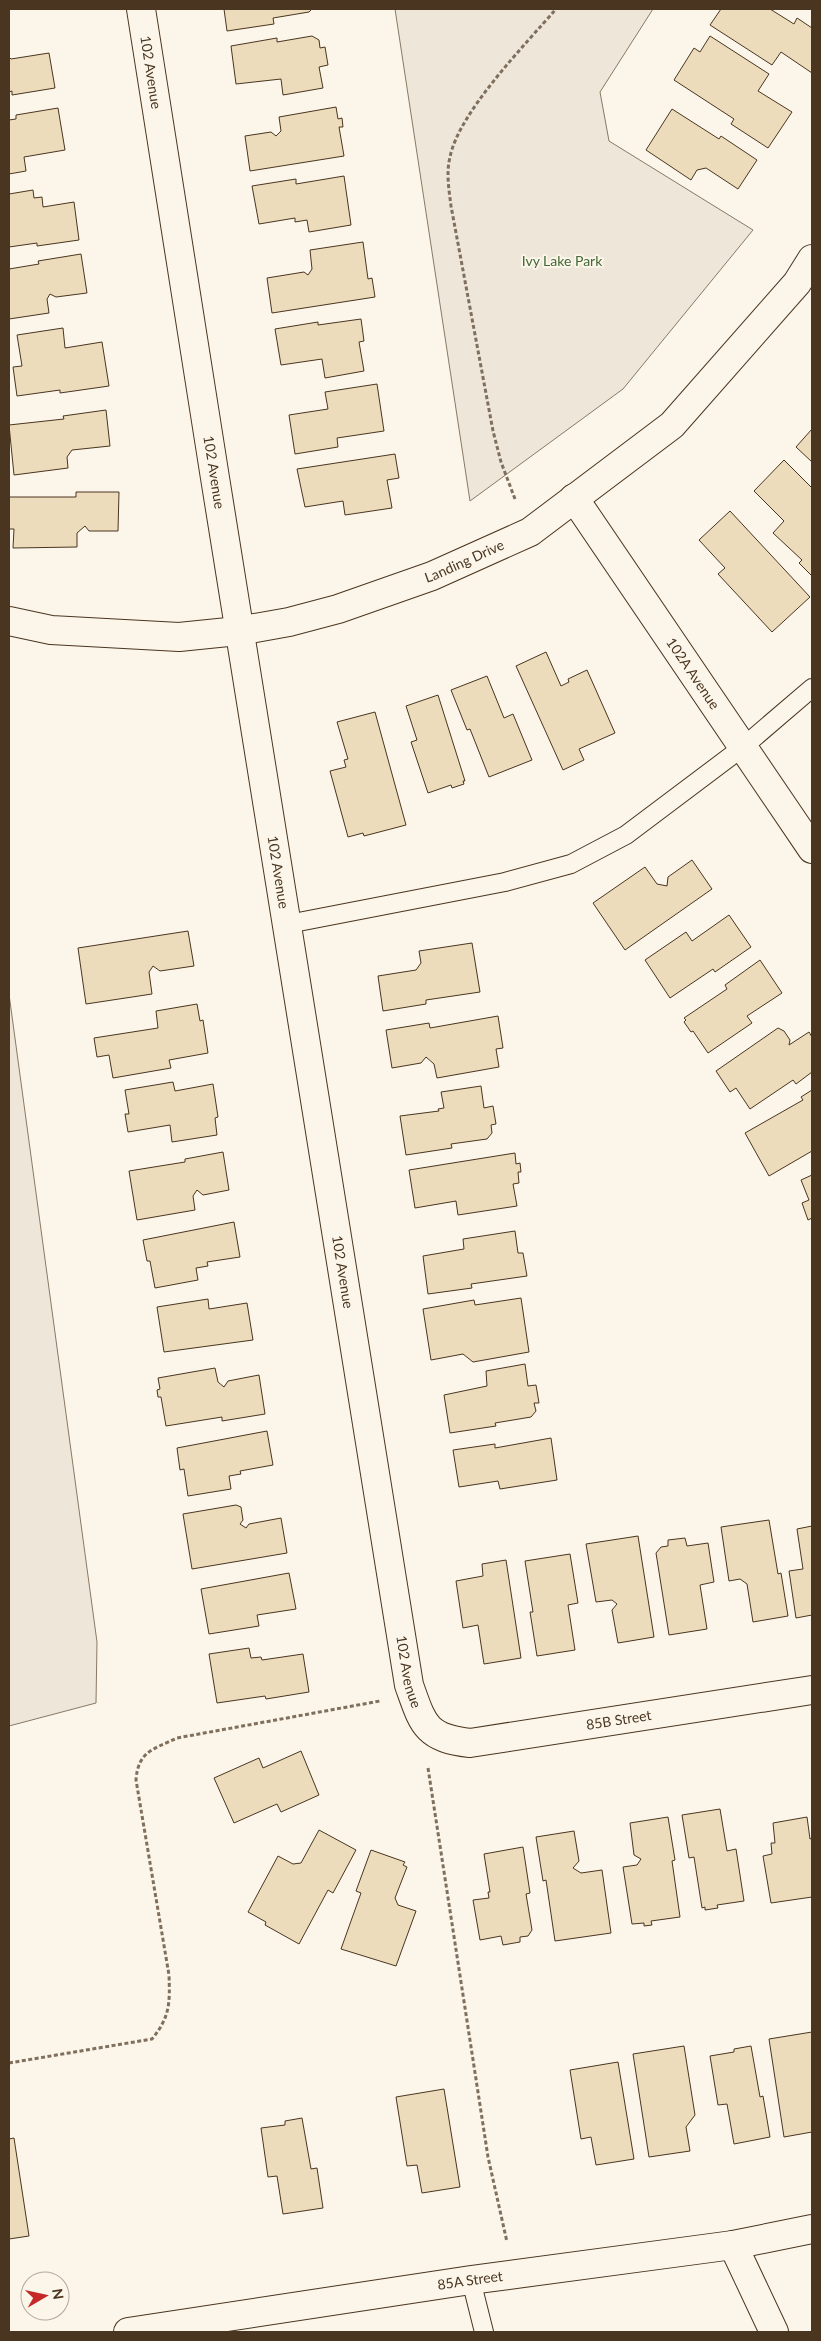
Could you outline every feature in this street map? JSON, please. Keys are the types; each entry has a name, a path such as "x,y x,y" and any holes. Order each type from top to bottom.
{"street":[{"name":"102 Avenue","path":"141,9 238,631 288,924 407,1675 412,1694 428,1730"},
{"name":"Landing Drive","path":"9,621 51,630 133,636 179,637 238,631 288,622 338,609 432,576 530,532 672,425 796,283 812,259"},
{"name":"102A Avenue","path":"574,498 812,849"},
{"name":"85B Street","path":"428,1730 448,1740 470,1743 812,1690"},
{"name":"85A Street","path":"128,2332 471,2280 733,2246 812,2229"},
{"path":"733,2246 774,2332"}],"lane":[{"path":"288,924 505,882 571,864 626,836 743,747 812,688"},
{"path":"471,2280 484,2332"}],"path":[{"path":"530,532 518,508 501,462 493,431 448,182 450,157 459,130 479,101 556,9"},
{"path":"9,2063 152,2039 164,2025 170,2006 170,1975 136,1780 137,1766 148,1751 177,1738 412,1694"},
{"path":"428,1730 425,1751 488,2156 515,2274"}],"green space":[{"name":"Ivy Lake Park","path":"395,9 653,9 600,92 609,141 753,230 623,389 470,501"},
{"path":"9,994 97,1642 96,1703 9,1726"}],"building":[{"path":"224,9 312,9 309,12 273,18 274,24 227,31"},
{"path":"721,9 770,9 794,24 797,18 812,28 812,73 781,52 772,65 710,25"},
{"path":"312,36 319,40 320,48 325,47 328,65 319,67 323,88 283,95 281,79 236,84 231,46 277,38 277,42"},
{"path":"710,36 769,74 758,91 792,112 768,148 731,124 734,119 674,80 694,48 700,52"},
{"path":"49,53 55,88 12,95 12,91 9,92 9,57 11,59"},
{"path":"336,107 338,119 342,118 343,127 339,127 344,156 250,171 245,136 271,132 276,136 281,131 279,117"},
{"path":"58,108 65,150 24,157 26,171 9,174 9,120 16,119 16,115"},
{"path":"672,109 719,139 721,136 757,160 738,189 706,168 697,170 691,180 646,150"},
{"path":"344,176 351,225 309,232 307,220 295,222 295,218 259,224 252,186 296,179 296,184"},
{"path":"33,190 34,198 42,197 43,207 74,202 79,240 37,246 37,243 9,247 9,194"},
{"path":"363,242 368,279 372,278 375,297 272,313 267,278 304,272 308,275 312,269 310,250"},
{"path":"81,254 87,293 56,297 50,294 47,299 49,313 9,319 9,269 39,264 38,261"},
{"path":"361,319 364,341 359,342 364,371 325,378 322,359 281,365 275,329 318,322 318,325"},
{"path":"63,328 65,348 102,342 109,386 60,393 60,390 17,396 13,367 22,366 17,335"},
{"path":"377,384 384,431 337,438 338,447 295,454 289,415 328,409 325,392"},
{"path":"106,410 110,446 72,450 67,457 68,468 14,475 9,425 64,419 63,416"},
{"path":"812,429 812,462 796,447"},
{"path":"395,454 399,478 387,480 392,508 345,515 343,501 305,507 297,469"},
{"path":"784,460 812,488 812,576 799,563 802,560 773,533 784,521 754,491"},
{"path":"76,492 119,492 118,531 89,531 85,526 77,533 77,547 13,548 14,529 9,529 9,497 76,497"},
{"path":"730,511 810,597 772,632 718,574 725,568 699,540"},
{"path":"546,652 561,686 569,682 568,679 587,670 615,733 579,749 584,760 563,770 516,666"},
{"path":"487,676 504,718 513,714 532,760 489,777 470,729 467,730 451,690"},
{"path":"438,695 465,781 463,781 464,784 452,788 451,785 428,793 411,742 417,740 406,706"},
{"path":"375,712 406,825 364,836 363,833 348,837 330,771 346,767 344,760 348,759 337,722"},
{"path":"692,860 712,889 625,950 593,903 645,867 657,884 667,886 668,877"},
{"path":"729,915 751,947 715,972 713,969 670,998 645,960 686,932 692,941"},
{"path":"188,931 194,966 160,971 153,966 149,972 152,994 86,1004 78,948"},
{"path":"472,943 480,992 426,1000 426,1004 383,1011 378,976 416,970 421,963 419,951"},
{"path":"760,960 782,993 747,1016 752,1023 708,1053 693,1031 691,1032 684,1022 686,1020 684,1018 727,989 725,985"},
{"path":"197,1004 200,1021 203,1020 208,1053 169,1060 171,1068 113,1078 109,1055 97,1057 94,1038 158,1028 156,1011"},
{"path":"498,1016 503,1048 496,1049 499,1067 437,1078 434,1064 426,1057 421,1063 392,1068 386,1030 429,1023 430,1028"},
{"path":"778,1028 784,1031 790,1040 789,1045 809,1032 812,1037 812,1072 796,1084 793,1080 750,1109 736,1088 730,1092 716,1071"},
{"path":"173,1082 175,1091 213,1084 218,1117 215,1118 217,1135 172,1142 170,1125 128,1132 125,1114 129,1114 125,1090"},
{"path":"481,1086 484,1108 493,1106 496,1124 491,1125 492,1133 487,1139 451,1144 452,1148 406,1155 400,1116 439,1111 438,1109 444,1108 441,1092"},
{"path":"812,1090 812,1151 769,1176 745,1133 803,1100 801,1097"},
{"path":"223,1152 229,1190 203,1195 197,1190 193,1196 195,1210 137,1220 129,1171 185,1162 185,1159"},
{"path":"515,1153 516,1164 520,1163 521,1172 518,1172 519,1183 513,1184 517,1206 458,1215 456,1201 415,1208 409,1170"},
{"path":"812,1175 812,1218 808,1220 802,1203 809,1200 801,1180"},
{"path":"234,1222 240,1257 207,1262 208,1266 196,1268 198,1280 155,1288 150,1261 147,1261 143,1240"},
{"path":"515,1231 518,1253 523,1253 527,1276 471,1284 472,1288 428,1294 423,1256 464,1249 463,1239"},
{"path":"521,1298 529,1352 473,1362 463,1354 431,1360 423,1309 474,1300 475,1305"},
{"path":"208,1299 209,1309 247,1303 253,1340 164,1352 157,1307"},
{"path":"525,1364 528,1386 536,1385 539,1403 534,1403 536,1411 531,1417 495,1423 496,1426 450,1433 444,1395 487,1386 486,1371"},
{"path":"215,1368 218,1382 224,1387 228,1381 259,1375 265,1414 222,1421 222,1417 166,1426 161,1397 158,1397 157,1390 160,1389 158,1378"},
{"path":"267,1431 273,1465 240,1471 241,1474 229,1476 231,1489 188,1496 184,1469 180,1470 177,1448"},
{"path":"551,1438 557,1480 500,1489 498,1481 459,1487 453,1450 495,1444 495,1448"},
{"path":"236,1505 241,1507 243,1520 240,1524 246,1528 249,1524 281,1518 287,1553 192,1569 183,1514"},
{"path":"769,1520 778,1574 781,1573 788,1616 753,1622 747,1584 740,1579 729,1581 721,1527"},
{"path":"812,1526 812,1615 796,1618 789,1571 803,1569 797,1529"},
{"path":"638,1536 654,1637 618,1643 612,1610 617,1604 612,1600 596,1602 586,1544"},
{"path":"685,1538 687,1546 708,1543 714,1582 700,1585 707,1629 669,1635 656,1553 661,1547 668,1546 668,1540"},
{"path":"570,1554 578,1603 568,1605 575,1650 537,1656 530,1612 533,1612 525,1561"},
{"path":"506,1560 521,1658 484,1664 478,1625 463,1628 456,1581 483,1576 482,1564"},
{"path":"289,1573 296,1609 257,1615 259,1626 209,1634 201,1589"},
{"path":"249,1648 251,1658 261,1657 262,1660 303,1654 309,1692 266,1699 265,1696 217,1703 209,1654"},
{"path":"301,1751 319,1795 281,1812 277,1804 234,1823 214,1778 259,1758 263,1768"},
{"path":"720,1809 727,1851 736,1849 744,1901 717,1905 718,1908 705,1910 705,1907 702,1908 694,1857 689,1858 682,1815"},
{"path":"668,1817 675,1860 672,1861 680,1917 651,1921 652,1925 644,1926 644,1923 632,1924 623,1867 637,1865 641,1859 634,1855 630,1823"},
{"path":"807,1817 810,1839 812,1838 812,1897 771,1903 763,1856 772,1854 771,1843 775,1843 773,1823"},
{"path":"319,1830 356,1850 333,1893 328,1890 299,1944 265,1925 266,1922 248,1912 278,1856 293,1864 301,1863"},
{"path":"574,1831 579,1861 573,1868 581,1873 602,1870 611,1933 555,1941 546,1880 543,1881 536,1837"},
{"path":"523,1847 530,1893 526,1894 532,1930 528,1936 520,1937 520,1942 503,1945 501,1936 480,1940 473,1900 489,1898 488,1892 490,1892 484,1854"},
{"path":"371,1850 405,1862 403,1865 407,1867 395,1898 398,1905 416,1911 396,1966 341,1949 361,1893 356,1891"},
{"path":"812,2032 812,2132 784,2137 769,2039"},
{"path":"684,2046 695,2115 686,2127 690,2151 649,2157 633,2054"},
{"path":"751,2046 760,2097 763,2096 770,2137 734,2144 727,2104 718,2105 710,2056 734,2052 734,2049"},
{"path":"618,2062 634,2159 596,2165 591,2137 581,2139 570,2070"},
{"path":"444,2089 460,2187 422,2193 417,2165 407,2166 396,2097"},
{"path":"302,2118 311,2169 317,2168 323,2208 283,2214 277,2176 268,2177 261,2128 285,2125 285,2121"},
{"path":"14,2138 29,2236 9,2239 9,2139"}]}
